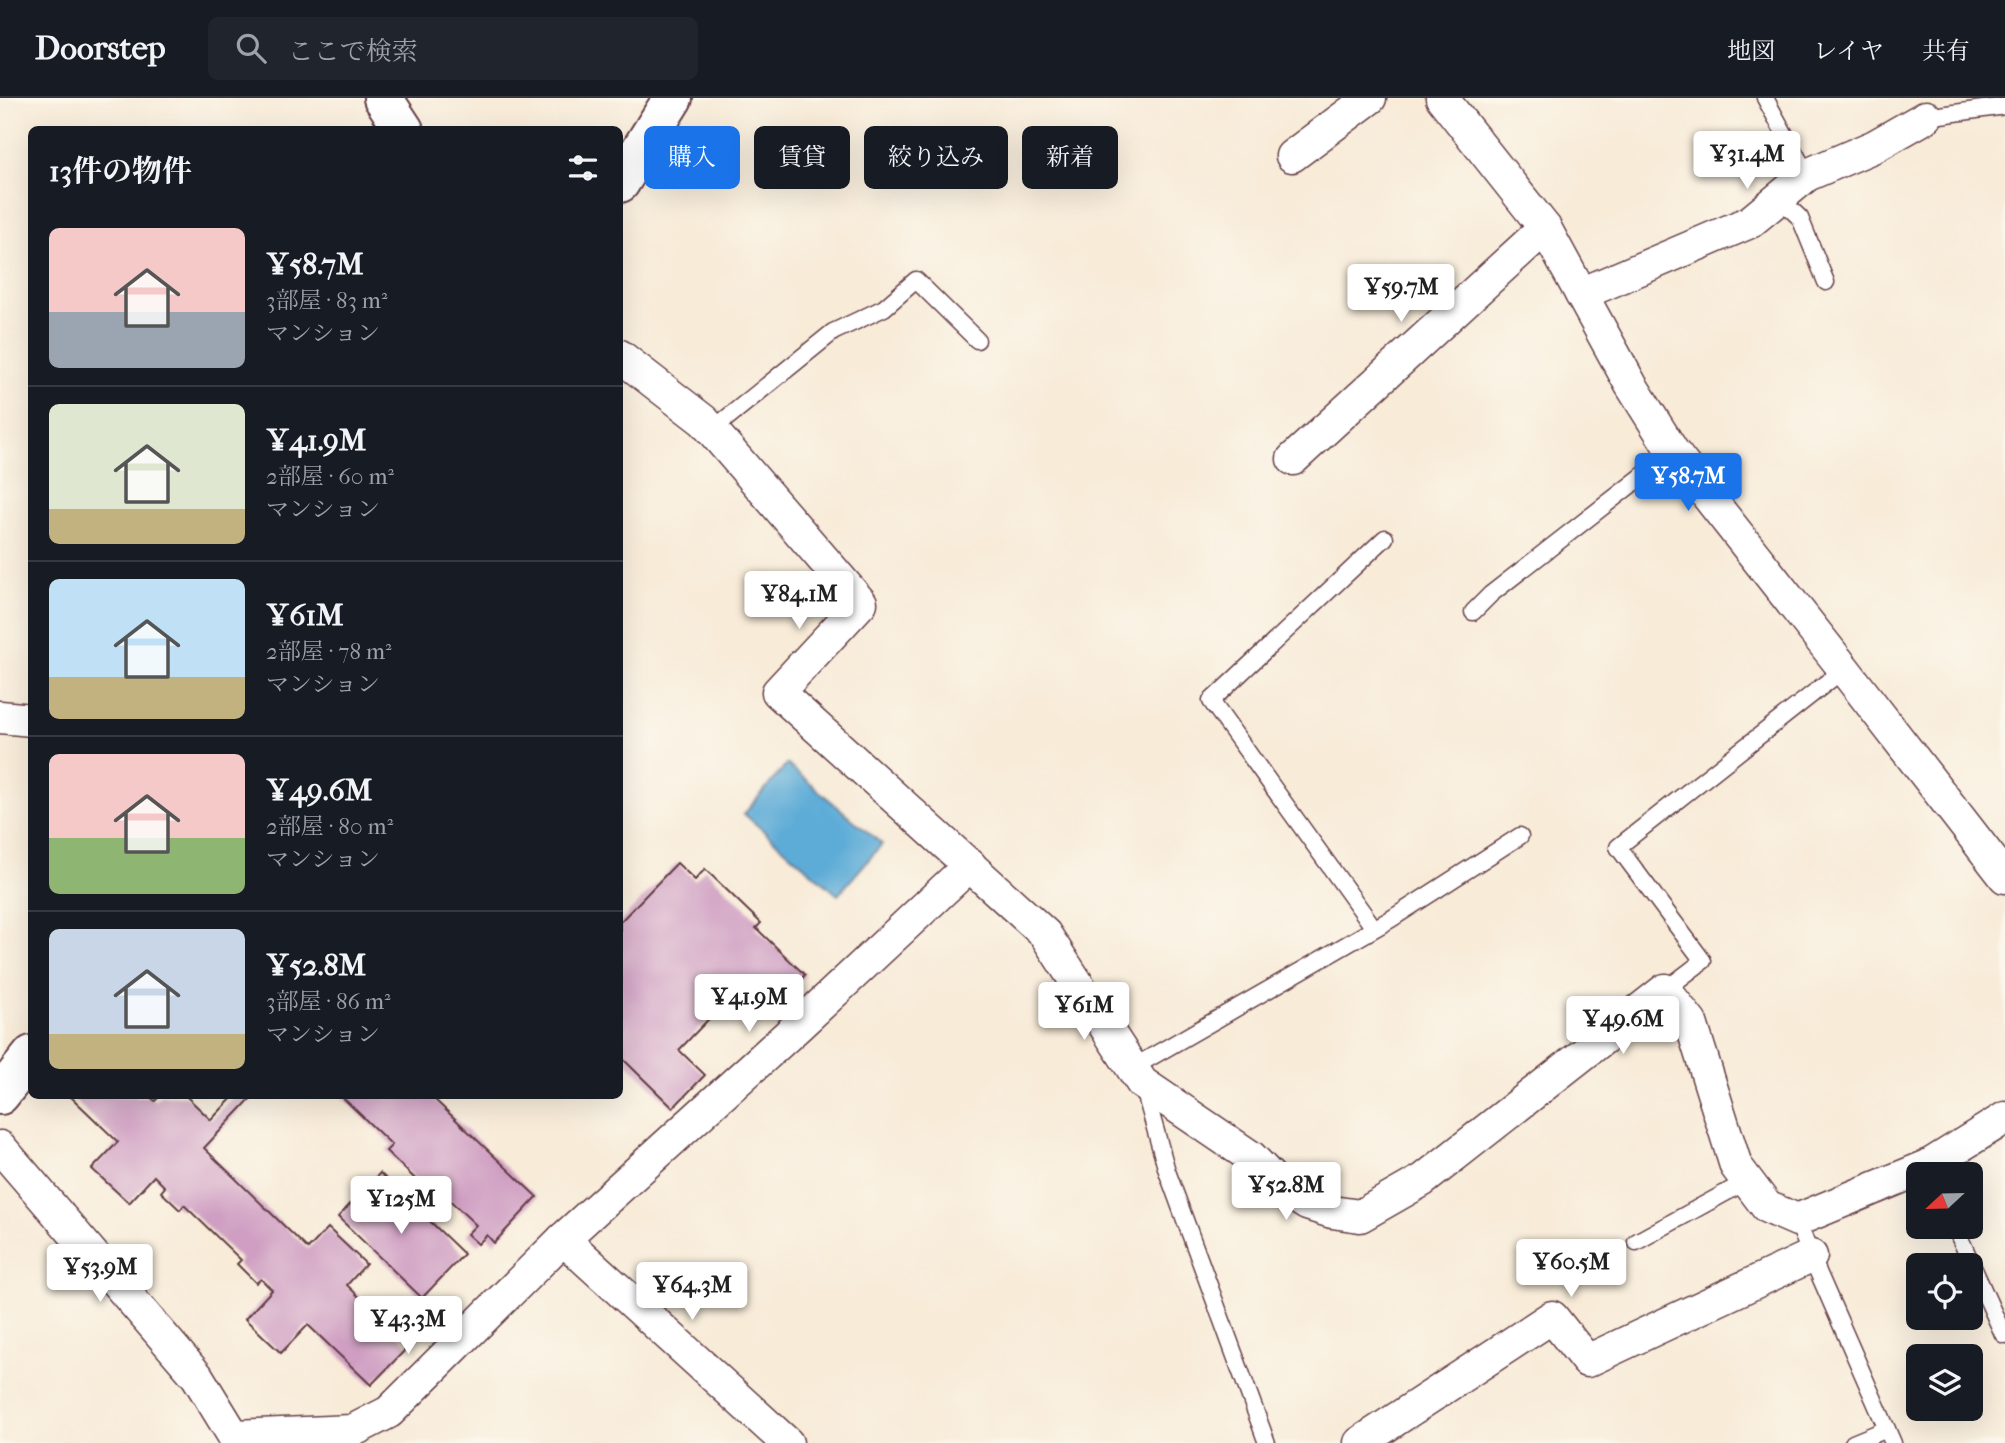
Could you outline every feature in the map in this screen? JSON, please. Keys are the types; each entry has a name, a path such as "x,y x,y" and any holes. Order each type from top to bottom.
{"street":[{"path":"383,98 401,126"},
{"path":"623,178 673,98"},
{"path":"1292,156 1370,98"},
{"path":"1442,98 1545,228 1631,385 1673,452 2005,877"},
{"path":"1581,294 1750,222 1807,175 1875,146 1926,117"},
{"path":"1293,459 1545,228"},
{"path":"623,358 704,421 861,603 778,692 1045,934 1137,1076 1251,1157 1279,1186 1307,1204 1332,1212 1360,1216 1423,1180 1665,990 1691,1023 1736,1166 1767,1207 1797,1220 1906,1179"},
{"path":"0,717 28,720"},
{"path":"0,1147 197,1376 236,1440 352,1430 389,1412 562,1239 809,1016 970,865"},
{"path":"0,1095 28,1060"},
{"path":"1942,1162 2005,1118"},
{"path":"562,1239 787,1443"},
{"path":"1360,1443 1552,1317 1587,1361 1811,1256"}],"lane":[{"path":"1765,98 1807,175"},
{"path":"1926,117 2005,106"},
{"path":"1780,198 1800,218 1826,282"},
{"path":"712,430 833,332 884,308 916,280 977,340"},
{"path":"1472,612 1491,594 1673,452"},
{"path":"1374,929 1211,701 1385,538"},
{"path":"1665,990 1703,961 1618,847 1844,669"},
{"path":"1267,1443 1167,1171 1137,1076 1520,836"},
{"path":"1636,1241 1747,1181"},
{"path":"1797,1220 1890,1436 1853,1443"},
{"path":"1960,1239 2005,1335"}],"water":[{"path":"787,764 882,844 838,895 744,814"}],"building":[{"path":"677,863 695,880 705,869 761,923 756,928 805,975 775,1007 747,979 679,1050 705,1075 673,1108 623,1059 623,919"},
{"path":"73,1099 189,1099 211,1120 231,1099 250,1099 204,1148 308,1249 328,1228 366,1264 347,1285 409,1346 371,1385 308,1325 281,1353 245,1319 272,1290 261,1279 256,1283 237,1264 241,1260 184,1205 180,1210 161,1192 165,1187 154,1176 129,1203 92,1169 118,1142"},
{"path":"344,1099 434,1099 537,1197 494,1243 487,1235 478,1244 467,1234 476,1225 440,1191 434,1197 386,1151 392,1145"},
{"path":"380,1173 464,1254 422,1298 338,1217"}]}
